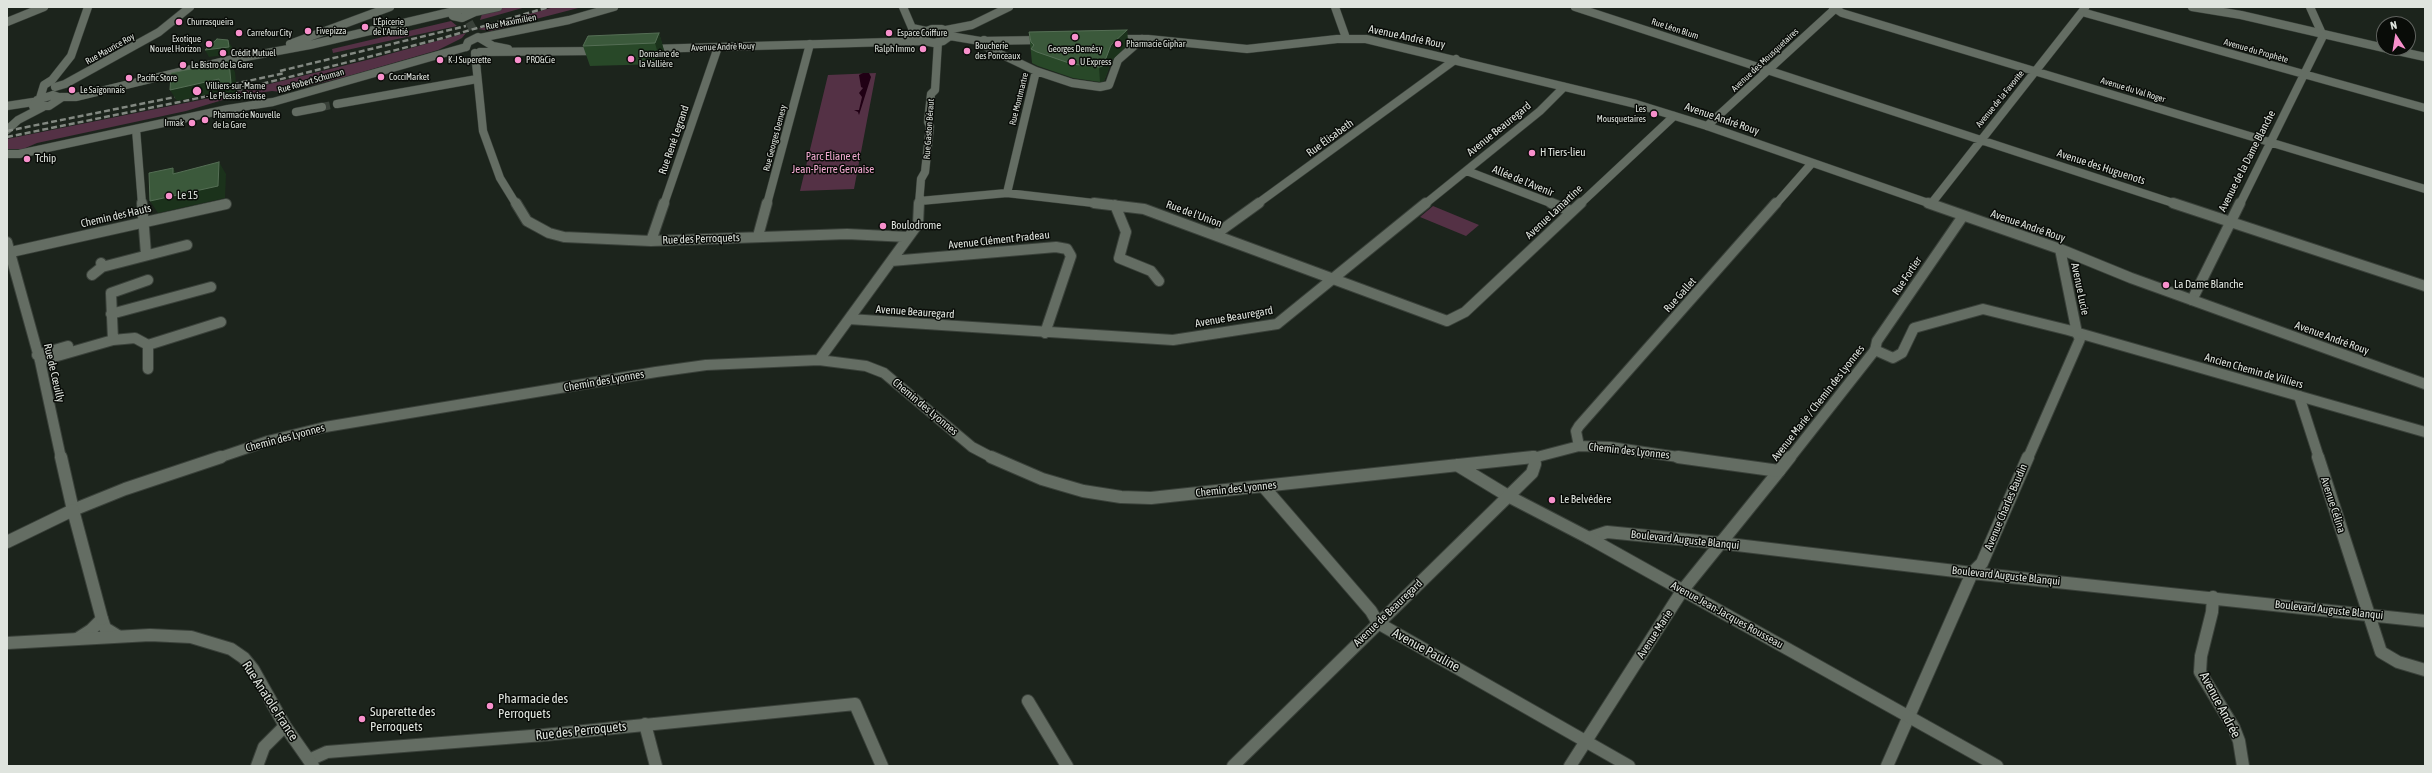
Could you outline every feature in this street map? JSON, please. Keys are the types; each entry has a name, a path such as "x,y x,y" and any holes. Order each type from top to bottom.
{"street":[{"path":"7,22 44,7"},
{"path":"15,122 42,107 55,103 55,90 71,56 88,7"},
{"name":"Rue Maurice Roy","path":"55,90 159,32 190,7"},
{"path":"260,54 390,7"},
{"path":"441,7 455,12"},
{"path":"35,102 44,86 76,97 260,54 455,12 498,7"},
{"name":"Rue Maximilien","path":"477,36 569,20 614,7"},
{"path":"903,7 912,28 940,42 963,43 982,40 1049,40"},
{"path":"924,35 948,33 972,25 1009,7"},
{"path":"1335,7 1346,38"},
{"name":"Rue Léon Blum","path":"1575,7 1769,70"},
{"name":"Avenue des Mousquetaires","path":"1707,126 1769,70 1835,7"},
{"name":"Avenue du Val Roger","path":"1835,7 1842,13 2425,189"},
{"path":"2192,7 2241,15 2376,46"},
{"path":"2310,7 2321,33"},
{"path":"455,12 452,15 454,17 468,20 474,9"},
{"name":"Avenue de la Favorite","path":"1930,204 2084,10"},
{"name":"Avenue du Prophète","path":"2084,10 2425,108"},
{"path":"948,33 982,40"},
{"path":"940,42 948,33"},
{"name":"Avenue de la Dame Blanche","path":"2192,300 2322,36 2321,33"},
{"name":"Avenue André Rouy","path":"640,49 896,42 924,35"},
{"path":"526,52 492,46 477,36 466,43 468,51 478,52 526,52 609,50"},
{"name":"Avenue André Rouy","path":"1106,39 1142,39 1247,49 1346,38 1377,41 1456,59 1564,87 1707,126 2060,249 2192,300 2425,384"},
{"path":"1036,71 1072,83 1100,87 1109,85 1118,60 1142,39"},
{"name":"Rue Montmartre","path":"982,40 984,45 990,49 1036,71 1006,193"},
{"name":"Rue Gaston Béraut","path":"908,237 918,224 921,178 925,172 930,126 928,122 931,94 935,90 940,42"},
{"name":"Rue Georges Demesy","path":"758,236 810,44"},
{"path":"478,52 489,50 492,46"},
{"name":"Rue Robert Schuman","path":"7,157 136,129 273,102 466,47"},
{"name":"Rue René Legrand","path":"651,241 718,47"},
{"name":"Rue des Perroquets","path":"478,52 477,79 483,132 500,178 527,221 564,237 651,241 848,234 908,237"},
{"name":"Rue Élisabeth","path":"1216,234 1450,66 1456,59"},
{"name":"Avenue des Huguenots","path":"1769,70 2425,286"},
{"path":"337,104 477,79"},
{"name":"Avenue Beauregard","path":"849,319 1045,333 1173,340 1277,324 1541,110 1564,87"},
{"path":"7,130 35,102 55,90"},
{"path":"7,106 35,102 42,107"},
{"path":"296,112 322,107"},
{"name":"Avenue Lamartine","path":"1447,321 1465,312 1674,116"},
{"path":"136,129 146,254"},
{"name":"Rue Robert Schuman","path":"7,154 19,154"},
{"name":"Rue Gallet","path":"1579,446 1576,431 1579,426 1812,163"},
{"name":"Allée de l'Avenir","path":"1467,171 1571,211"},
{"name":"Rue de l'Union","path":"920,201 1006,193 1144,209 1216,234 1447,321"},
{"name":"Chemin des Hauts","path":"11,252 226,204"},
{"path":"1115,205 1126,232 1119,258 1152,271 1159,280"},
{"name":"Rue Fortier","path":"1875,350 1877,341 1963,216"},
{"path":"819,360 908,237"},
{"name":"Rue de Cœuilly","path":"7,242 11,252 38,358 73,510"},
{"path":"92,275 102,265 187,244"},
{"name":"Avenue Clément Pradeau","path":"891,261 898,262 1056,247 1068,249 1071,256 1048,329 1045,333"},
{"name":"Avenue Lucie","path":"2060,249 2077,333"},
{"path":"113,336 111,293 148,280"},
{"path":"111,314 211,287"},
{"name":"Ancien Chemin de Villiers","path":"1875,350 1893,358 1902,352 1914,328 1983,309 2077,333 2425,432"},
{"path":"38,358 113,336 135,338 148,345 221,322"},
{"name":"Avenue Charles Baudin","path":"1887,766 1972,573 1982,563 2080,339 2077,333"},
{"path":"148,345 148,369"},
{"name":"Avenue Marie / Chemin des Lyonnes","path":"1780,471 1875,350"},
{"name":"Chemin des Lyonnes","path":"7,542 73,510 125,489 268,441 325,427 706,365 819,360 866,366 884,373 972,447 1042,480 1070,488 1121,497 1151,498 1533,457 1579,446 1627,449 1780,471"},
{"name":"Avenue Célina","path":"2299,396 2381,652 2398,662 2425,670"},
{"name":"Avenue de Beauregard","path":"1233,766 1534,470 1533,457"},
{"name":"Avenue Jean-Jacques Rousseau","path":"1461,465 1462,470 1508,496 1589,538 1997,766"},
{"name":"Avenue Marie","path":"1570,766 1682,591 1780,471"},
{"name":"Avenue Pauline","path":"1263,486 1371,610 1378,623 1629,766"},
{"path":"73,510 105,628 118,636"},
{"name":"Boulevard Auguste Blanqui","path":"1589,538 1608,532 1720,543 1972,573 2213,597 2425,621"},
{"name":"Avenue Andrée","path":"2213,597 2212,612 2201,656 2200,672 2234,728 2239,741 2243,766"},
{"path":"74,640 91,630 102,619"},
{"name":"Rue Anatole France","path":"7,643 74,640 118,636 191,637 231,649 244,658 253,669 285,726 311,763"},
{"path":"1028,701 1067,766"},
{"name":"Rue des Perroquets","path":"311,763 327,752 544,735 855,704 882,766"},
{"path":"645,724 656,766"},
{"path":"257,766 264,747 285,726"}],"green space":[{"path":"504,7 526,7 480,20 482,14"},
{"path":"554,7 582,7 490,31 478,29"},
{"path":"451,21 457,26 333,53 332,49"},
{"path":"466,33 462,38 438,50 345,77 283,92 272,91 238,96 237,92 371,59"},
{"name":"Parc Eliane et Jean-Pierre Gervaise","path":"876,73 854,189 800,191 828,75"},
{"path":"225,95 226,99 186,111 37,143 23,149 7,149 7,139"},
{"path":"1433,206 1479,225 1466,236 1420,217"}],"shaded area":[{"path":"869,73 871,77 859,115 858,112 854,110 859,110 862,97 859,93 863,88 861,87 859,75"}],"building":[{"path":"1127,30 1111,45 1103,66 1099,67 1072,64 1031,49 1034,45 1031,42 1029,32"},
{"path":"659,33 655,43 583,46 588,36"},
{"path":"217,39 228,40 229,47 205,50"},
{"path":"229,61 231,83 220,86 219,79 170,90 171,73"},
{"path":"219,162 218,186 150,201 149,173 173,168 173,174"}],"tunnel":[{"path":"469,22 474,31"},
{"path":"322,107 337,104"}],"railway":[{"path":"7,137 238,90 443,38 549,7"},
{"path":"280,71 466,26"},
{"path":"224,86 285,73"},
{"path":"7,131 185,95"}],"place":[{"name":"Churrasqueira","path":"179,22"},
{"name":"L'Épicerie de l'Amitié","path":"365,27"},
{"name":"Fivepizza","path":"308,31"},
{"name":"Carrefour City","path":"239,33"},
{"name":"Espace Coiffure","path":"889,33"},
{"name":"Georges Demésy","path":"1075,37"},
{"name":"Exotique Nouvel Horizon","path":"209,44"},
{"name":"Pharmacie Giphar","path":"1118,44"},
{"name":"Ralph Immo","path":"923,49"},
{"name":"Boucherie des Ponceaux","path":"967,51"},
{"name":"Crédit Mutuel","path":"223,53"},
{"name":"Domaine de la Vallière","path":"631,59"},
{"name":"K-J Superette","path":"440,60"},
{"name":"PRO&Cie","path":"518,60"},
{"name":"U Express","path":"1072,62"},
{"name":"Le Bistro de la Gare","path":"183,65"},
{"name":"CocciMarket","path":"381,77"},
{"name":"Pacific Store","path":"129,78"},
{"name":"Le Saïgonnais","path":"72,90"},
{"name":"Villiers-sur-Marne - Le Plessis-Trévise","path":"197,91"},
{"name":"Les Mousquetaires","path":"1654,114"},
{"name":"Pharmacie Nouvelle de la Gare","path":"205,120"},
{"name":"Irmak","path":"192,123"},
{"name":"H Tiers-lieu","path":"1532,153"},
{"name":"Tchip","path":"27,159"},
{"name":"Le 15","path":"169,196"},
{"name":"Boulodrome","path":"883,226"},
{"name":"La Dame Blanche","path":"2166,285"},
{"name":"Le Belvédère","path":"1552,500"},
{"name":"Pharmacie des Perroquets","path":"490,706"},
{"name":"Superette des Perroquets","path":"362,719"}]}
